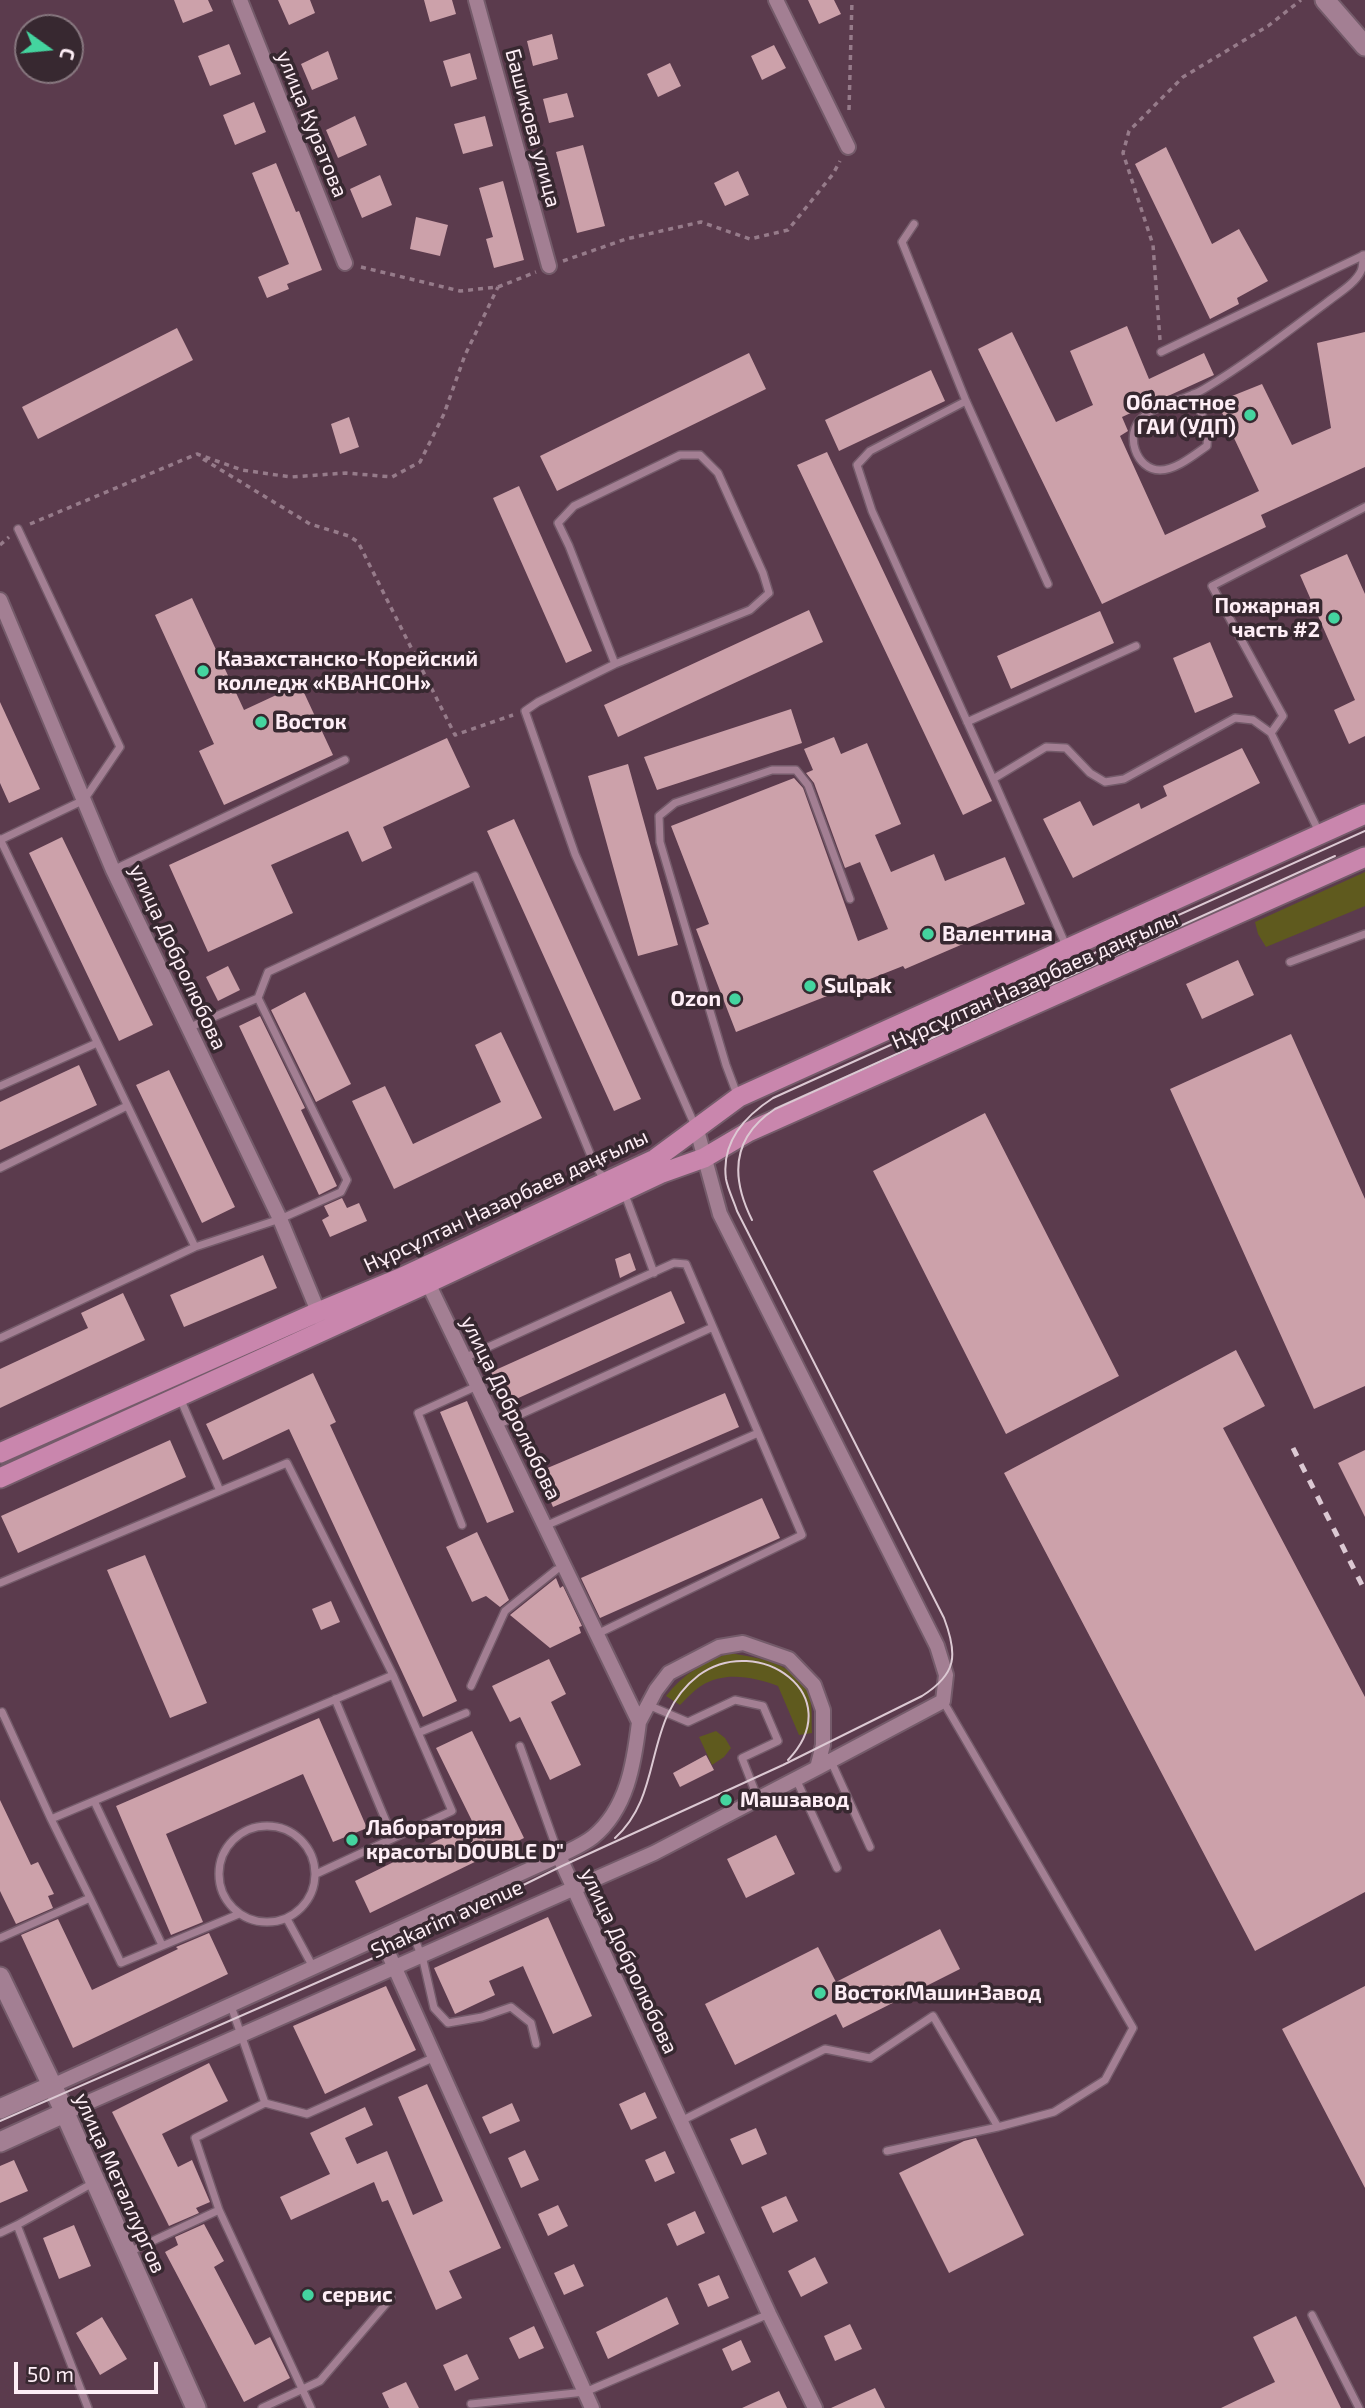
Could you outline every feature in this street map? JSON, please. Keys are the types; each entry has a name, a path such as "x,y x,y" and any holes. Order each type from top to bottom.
{"main road":[{"name":"Нұрсұлтан Назарбаев даңғылы","path":"0,1478 180,1397 400,1278 655,1159 738,1097 1365,814"},
{"name":"Нұрсұлтан Назарбаев даңғылы","path":"0,1453 322,1320 428,1283 662,1173 704,1158 748,1132 1365,857"}],"street":[{"name":"улица Куратова","path":"240,0 345,263"},
{"name":"Башикова улица","path":"476,0 549,266"},
{"path":"776,0 848,147"},
{"path":"1325,0 1365,46"},
{"name":"улица Добролюбова","path":"0,600 113,870 279,1219 322,1320"},
{"path":"696,1130 720,1214 937,1646 946,1675 943,1701"},
{"name":"улица Добролюбова","path":"428,1283 639,1722 636,1754 625,1794 609,1822 591,1839 559,1856 769,2314 815,2408"},
{"path":"639,1722 656,1690 669,1673 719,1647 743,1643 789,1659 814,1685 823,1710 823,1745 817,1768"},
{"name":"Shakarim avenue","path":"0,2142 654,1853 943,1701"},
{"name":"Shakarim avenue","path":"0,2109 559,1856"},
{"path":"381,1937 592,2408"},
{"name":"улица Металлургов","path":"0,1977 52,2086 196,2408"}],"lane":[{"path":"915,224 902,242 966,401 1048,584"},
{"path":"1161,352 1364,255"},
{"path":"1193,394 1208,429 1207,446 1188,460 1162,470 1147,467 1137,455 1133,437 1139,420 1161,406 1193,394 1202,391 1269,344 1345,288 1362,271 1364,255"},
{"path":"966,401 870,451 857,465 872,511 1067,949"},
{"path":"615,664 558,523 574,506 680,455 700,455 718,473 763,573 769,593 750,610 615,664 538,702 525,712 575,854 696,1130"},
{"path":"1271,733 1283,716 1212,586 1365,507"},
{"path":"18,529 120,747 84,800 0,839 195,1247"},
{"path":"967,723 1136,646"},
{"path":"993,779 1046,747 1066,748 1090,773 1105,782 1124,779 1235,718 1253,720 1271,733 1320,834"},
{"path":"113,870 345,760"},
{"path":"738,1097 726,1065 660,842 659,817 675,803 772,770 796,770 807,785 850,899"},
{"path":"188,1028 258,998 268,972 475,876 591,1156 605,1182"},
{"path":"1290,962 1365,934"},
{"path":"0,1338 195,1247 279,1219 341,1192 347,1180 258,998"},
{"path":"0,1086 97,1043"},
{"path":"0,1168 127,1106"},
{"path":"624,1191 654,1273"},
{"path":"464,1358 674,1263 686,1264 802,1535 597,1634"},
{"path":"496,1426 713,1327"},
{"path":"462,1525 418,1413 477,1386"},
{"path":"180,1397 220,1491"},
{"path":"545,1526 758,1433"},
{"path":"0,1583 288,1463 393,1675 452,1811 316,1874"},
{"path":"471,1686 505,1611 555,1570"},
{"path":"51,1819 393,1675"},
{"path":"335,1699 393,1838"},
{"path":"648,1705 688,1722 735,1700 763,1706 778,1741 742,1758 758,1799"},
{"path":"887,2151 1054,2112 1105,2080 1133,2028 943,1701"},
{"path":"1,1711 121,1963 239,1914"},
{"path":"418,1733 466,1713"},
{"path":"520,1745 559,1856"},
{"path":"831,1761 870,1847"},
{"path":"796,1779 837,1868"},
{"path":"94,1801 162,1945"},
{"path":"263,1825 283,1828 300,1838 312,1854 316,1874 306,1903 287,1919 262,1923 239,1914 225,1900 218,1881 220,1861 229,1843 244,1831 263,1825"},
{"path":"0,1938 90,1898"},
{"path":"287,1919 313,1968"},
{"path":"409,1924 421,1955 434,2008 448,2023 482,2017 511,2007 531,2023 536,2043"},
{"path":"231,2005 265,2103"},
{"path":"680,2121 825,2049 870,2058 933,2016 998,2127"},
{"path":"311,2408 219,2210 195,2138 265,2103 307,2114 435,2057"},
{"path":"0,2233 94,2182"},
{"path":"125,2253 219,2210"},
{"path":"17,2225 88,2408"},
{"path":"262,2408 320,2381 391,2298"},
{"path":"471,2404 585,2392 769,2314"},
{"path":"1312,2315 1359,2408"}],"path":[{"path":"345,263 460,291 498,287 626,239 701,222 750,239 788,230 833,174 848,147 852,0"},
{"path":"1161,352 1153,245 1123,153 1129,131 1183,77 1268,26 1301,0"},
{"path":"0,545 18,529 197,454 243,470 291,477 346,473 391,477 420,463 444,414 465,355 498,287"},
{"path":"197,454 310,524 349,536 359,542 455,735 525,712"}],"shaded area":[{"path":"1365,872 1365,906 1266,947 1255,922"},
{"path":"730,1653 776,1664 796,1676 809,1695 812,1733 799,1735 778,1686 759,1680 729,1677 710,1681 695,1690 680,1705 666,1696 695,1670"},
{"path":"716,1731 725,1738 731,1748 712,1765 699,1737"}],"building":[{"path":"174,0 208,0 213,11 183,23"},
{"path":"278,0 310,0 315,13 289,25"},
{"path":"424,0 452,0 456,14 430,22"},
{"path":"808,0 834,0 841,14 819,24"},
{"path":"552,34 558,59 533,66 527,41"},
{"path":"229,44 241,74 210,86 198,56"},
{"path":"774,45 786,68 762,80 751,56"},
{"path":"328,51 338,79 312,90 301,64"},
{"path":"470,53 477,79 451,87 443,61"},
{"path":"670,63 681,86 658,97 647,74"},
{"path":"567,93 574,117 549,123 543,99"},
{"path":"254,102 266,132 235,145 223,115"},
{"path":"355,116 367,145 338,158 326,130"},
{"path":"485,116 493,146 463,154 454,124"},
{"path":"583,145 605,226 577,233 556,152"},
{"path":"1166,147 1212,244 1239,229 1268,281 1237,298 1239,304 1210,319 1135,164"},
{"path":"276,163 296,212 299,211 322,270 287,284 289,289 267,298 258,277 289,264 252,173"},
{"path":"738,171 749,195 725,206 714,183"},
{"path":"380,175 392,205 362,218 350,189"},
{"path":"503,181 524,260 494,268 486,239 493,237 479,188"},
{"path":"416,217 448,225 440,256 410,249"},
{"path":"1127,326 1149,379 1204,353 1214,375 1122,417 1128,431 1120,436 1165,535 1259,491 1217,402 1262,384 1292,445 1331,428 1317,343 1365,332 1365,467 1261,515 1266,527 1102,604 978,349 1012,332 1056,422 1093,405 1070,351"},
{"path":"177,328 193,360 38,439 22,407"},
{"path":"749,353 766,389 557,491 540,456"},
{"path":"931,370 945,401 839,451 825,420"},
{"path":"349,417 359,447 340,454 331,424"},
{"path":"827,452 992,801 963,815 797,465"},
{"path":"519,486 592,651 566,663 493,498"},
{"path":"1347,554 1365,594 1365,736 1349,744 1334,710 1355,700 1300,575"},
{"path":"192,598 244,710 300,684 333,755 224,805 199,751 214,744 155,615"},
{"path":"809,610 823,642 618,737 604,705"},
{"path":"1100,611 1114,643 1011,689 997,656"},
{"path":"1210,642 1233,697 1195,713 1173,658"},
{"path":"0,702 40,789 9,803 0,783"},
{"path":"791,709 802,743 657,790 644,757"},
{"path":"834,737 841,754 867,743 901,824 875,835 891,872 934,854 945,881 1005,857 1025,904 965,929 970,941 905,969 903,966 736,1032 696,929 709,924 671,826 794,778 803,788 858,941 888,929 860,862 845,868 814,783 806,773 813,770 804,749"},
{"path":"447,738 470,787 383,827 392,848 362,862 348,831 271,865 293,913 208,952 169,865"},
{"path":"1242,748 1260,783 1073,878 1043,819 1080,801 1093,826 1139,803 1141,809 1167,796 1163,786"},
{"path":"628,764 678,945 638,956 588,776"},
{"path":"514,819 641,1099 614,1111 487,831"},
{"path":"62,837 153,1025 119,1041 29,853"},
{"path":"1238,960 1254,995 1202,1019 1186,984"},
{"path":"228,966 240,990 218,1001 206,977"},
{"path":"305,992 351,1084 316,1102 271,1010"},
{"path":"260,1016 305,1108 301,1110 337,1186 319,1195 239,1026"},
{"path":"501,1032 542,1118 394,1189 352,1101 385,1086 413,1144 501,1102 475,1045"},
{"path":"1291,1034 1365,1199 1365,1386 1314,1409 1170,1089"},
{"path":"79,1065 97,1105 0,1150 0,1102"},
{"path":"169,1070 235,1207 202,1223 136,1085"},
{"path":"985,1113 1119,1376 1006,1434 873,1171"},
{"path":"342,1198 347,1208 359,1203 367,1221 330,1237 322,1220 329,1216 324,1206"},
{"path":"630,1253 636,1270 620,1278 615,1259"},
{"path":"263,1255 277,1288 184,1327 170,1295"},
{"path":"671,1291 685,1323 505,1404 491,1372"},
{"path":"123,1293 145,1340 0,1408 0,1369 88,1328 81,1313"},
{"path":"1236,1350 1265,1406 1223,1428 1365,1697 1365,1892 1255,1951 1004,1473"},
{"path":"313,1373 336,1422 330,1425 457,1701 423,1717 289,1429 223,1460 206,1424"},
{"path":"725,1393 739,1427 553,1507 538,1472"},
{"path":"467,1401 514,1512 487,1523 440,1412"},
{"path":"170,1440 186,1477 18,1553 1,1516"},
{"path":"1365,1450 1365,1517 1338,1463"},
{"path":"762,1498 780,1538 600,1618 581,1578"},
{"path":"477,1532 509,1600 500,1607 486,1596 472,1602 446,1547"},
{"path":"145,1555 207,1703 170,1718 107,1570"},
{"path":"556,1578 560,1588 563,1586 582,1626 579,1627 581,1633 550,1648 510,1615"},
{"path":"331,1601 340,1622 321,1630 312,1609"},
{"path":"549,1659 566,1694 551,1702 581,1765 550,1780 520,1717 510,1722 492,1686"},
{"path":"319,1718 367,1828 333,1842 303,1774 166,1834 203,1922 171,1935 116,1806"},
{"path":"472,1731 524,1838 370,1913 355,1881 473,1823 436,1748"},
{"path":"706,1755 714,1770 680,1787 673,1773"},
{"path":"0,1800 31,1865 38,1862 54,1894 48,1896 53,1908 16,1924 0,1891"},
{"path":"776,1835 795,1874 746,1898 727,1859"},
{"path":"548,1917 592,2016 553,2034 523,1966 489,1981 495,1995 455,2014 434,1968"},
{"path":"58,1919 92,1990 209,1933 228,1974 73,2048 21,1935"},
{"name":"ВостокМашинЗавод","path":"940,1929 960,1969 843,2028 836,2014 735,2065 705,2004 818,1947 836,1982"},
{"path":"386,1986 416,2050 325,2094 293,2026"},
{"path":"1365,1986 1365,2188 1282,2029"},
{"path":"209,2063 228,2101 162,2134 178,2167 192,2160 210,2202 196,2208 199,2213 169,2226 112,2112"},
{"path":"427,2084 501,2248 449,2271 462,2298 436,2310 388,2200 382,2202 374,2182 291,2220 280,2197 330,2174 310,2133 365,2107 373,2125 345,2138 357,2164 387,2151 413,2215 443,2201 398,2097"},
{"path":"645,2092 657,2118 631,2130 619,2104"},
{"path":"512,2103 520,2121 490,2134 482,2117"},
{"path":"756,2128 767,2154 742,2165 730,2139"},
{"path":"976,2138 1024,2235 949,2273 899,2173 964,2141"},
{"path":"525,2150 539,2180 521,2188 508,2158"},
{"path":"665,2151 675,2173 655,2182 645,2160"},
{"path":"14,2160 28,2191 0,2203 0,2166"},
{"path":"786,2196 798,2221 773,2233 761,2207"},
{"path":"558,2205 568,2226 548,2236 538,2214"},
{"path":"695,2211 705,2233 677,2246 667,2224"},
{"path":"204,2224 224,2261 214,2267 255,2345 270,2337 290,2378 244,2402 165,2252 178,2245 175,2237"},
{"path":"74,2225 91,2266 59,2279 43,2238"},
{"path":"815,2257 828,2283 801,2297 788,2271"},
{"path":"574,2264 584,2286 564,2295 554,2273"},
{"path":"719,2275 729,2298 708,2307 698,2284"},
{"path":"667,2297 679,2324 608,2359 596,2332"},
{"path":"1296,2316 1341,2408 1221,2408 1275,2382 1253,2337"},
{"path":"102,2317 127,2359 100,2375 76,2333"},
{"path":"850,2324 862,2349 835,2361 824,2336"},
{"path":"534,2326 544,2348 519,2359 509,2338"},
{"path":"741,2340 751,2362 732,2371 722,2349"},
{"path":"467,2354 479,2379 455,2391 443,2365"},
{"path":"406,2382 419,2408 389,2408 382,2393"},
{"path":"875,2388 885,2408 831,2408"},
{"path":"779,2391 787,2408 742,2408"}],"tram line":[{"path":"0,2121 387,1952 562,1866 783,1765 934,1688 942,1680 951,1663 949,1631 737,1211 726,1179 725,1166 731,1142 753,1113 773,1098 1365,831"},
{"path":"752,1220 740,1188 739,1158 750,1132 775,1109 1335,856"},
{"path":"615,1838 631,1820 641,1799 660,1734 681,1693 699,1675 722,1664 747,1661 769,1666 789,1677 803,1693 809,1713 804,1736 788,1760"}],"railway":[{"path":"1293,1448 1365,1591"}],"place":[{"name":"Областное ГАИ (УДП)","path":"1250,415"},
{"name":"Пожарная часть #2","path":"1334,618"},
{"name":"Казахстанско-Корейский колледж «КВАНСОН»","path":"203,671"},
{"name":"Восток","path":"261,722"},
{"name":"Валентина","path":"928,934"},
{"name":"Sulpak","path":"810,986"},
{"name":"Ozon","path":"735,999"},
{"name":"Машзавод","path":"726,1800"},
{"name":"Лаборатория красоты DOUBLE D\"","path":"352,1840"},
{"name":"ВостокМашинЗавод","path":"820,1993"},
{"name":"сервис","path":"308,2295"}]}
